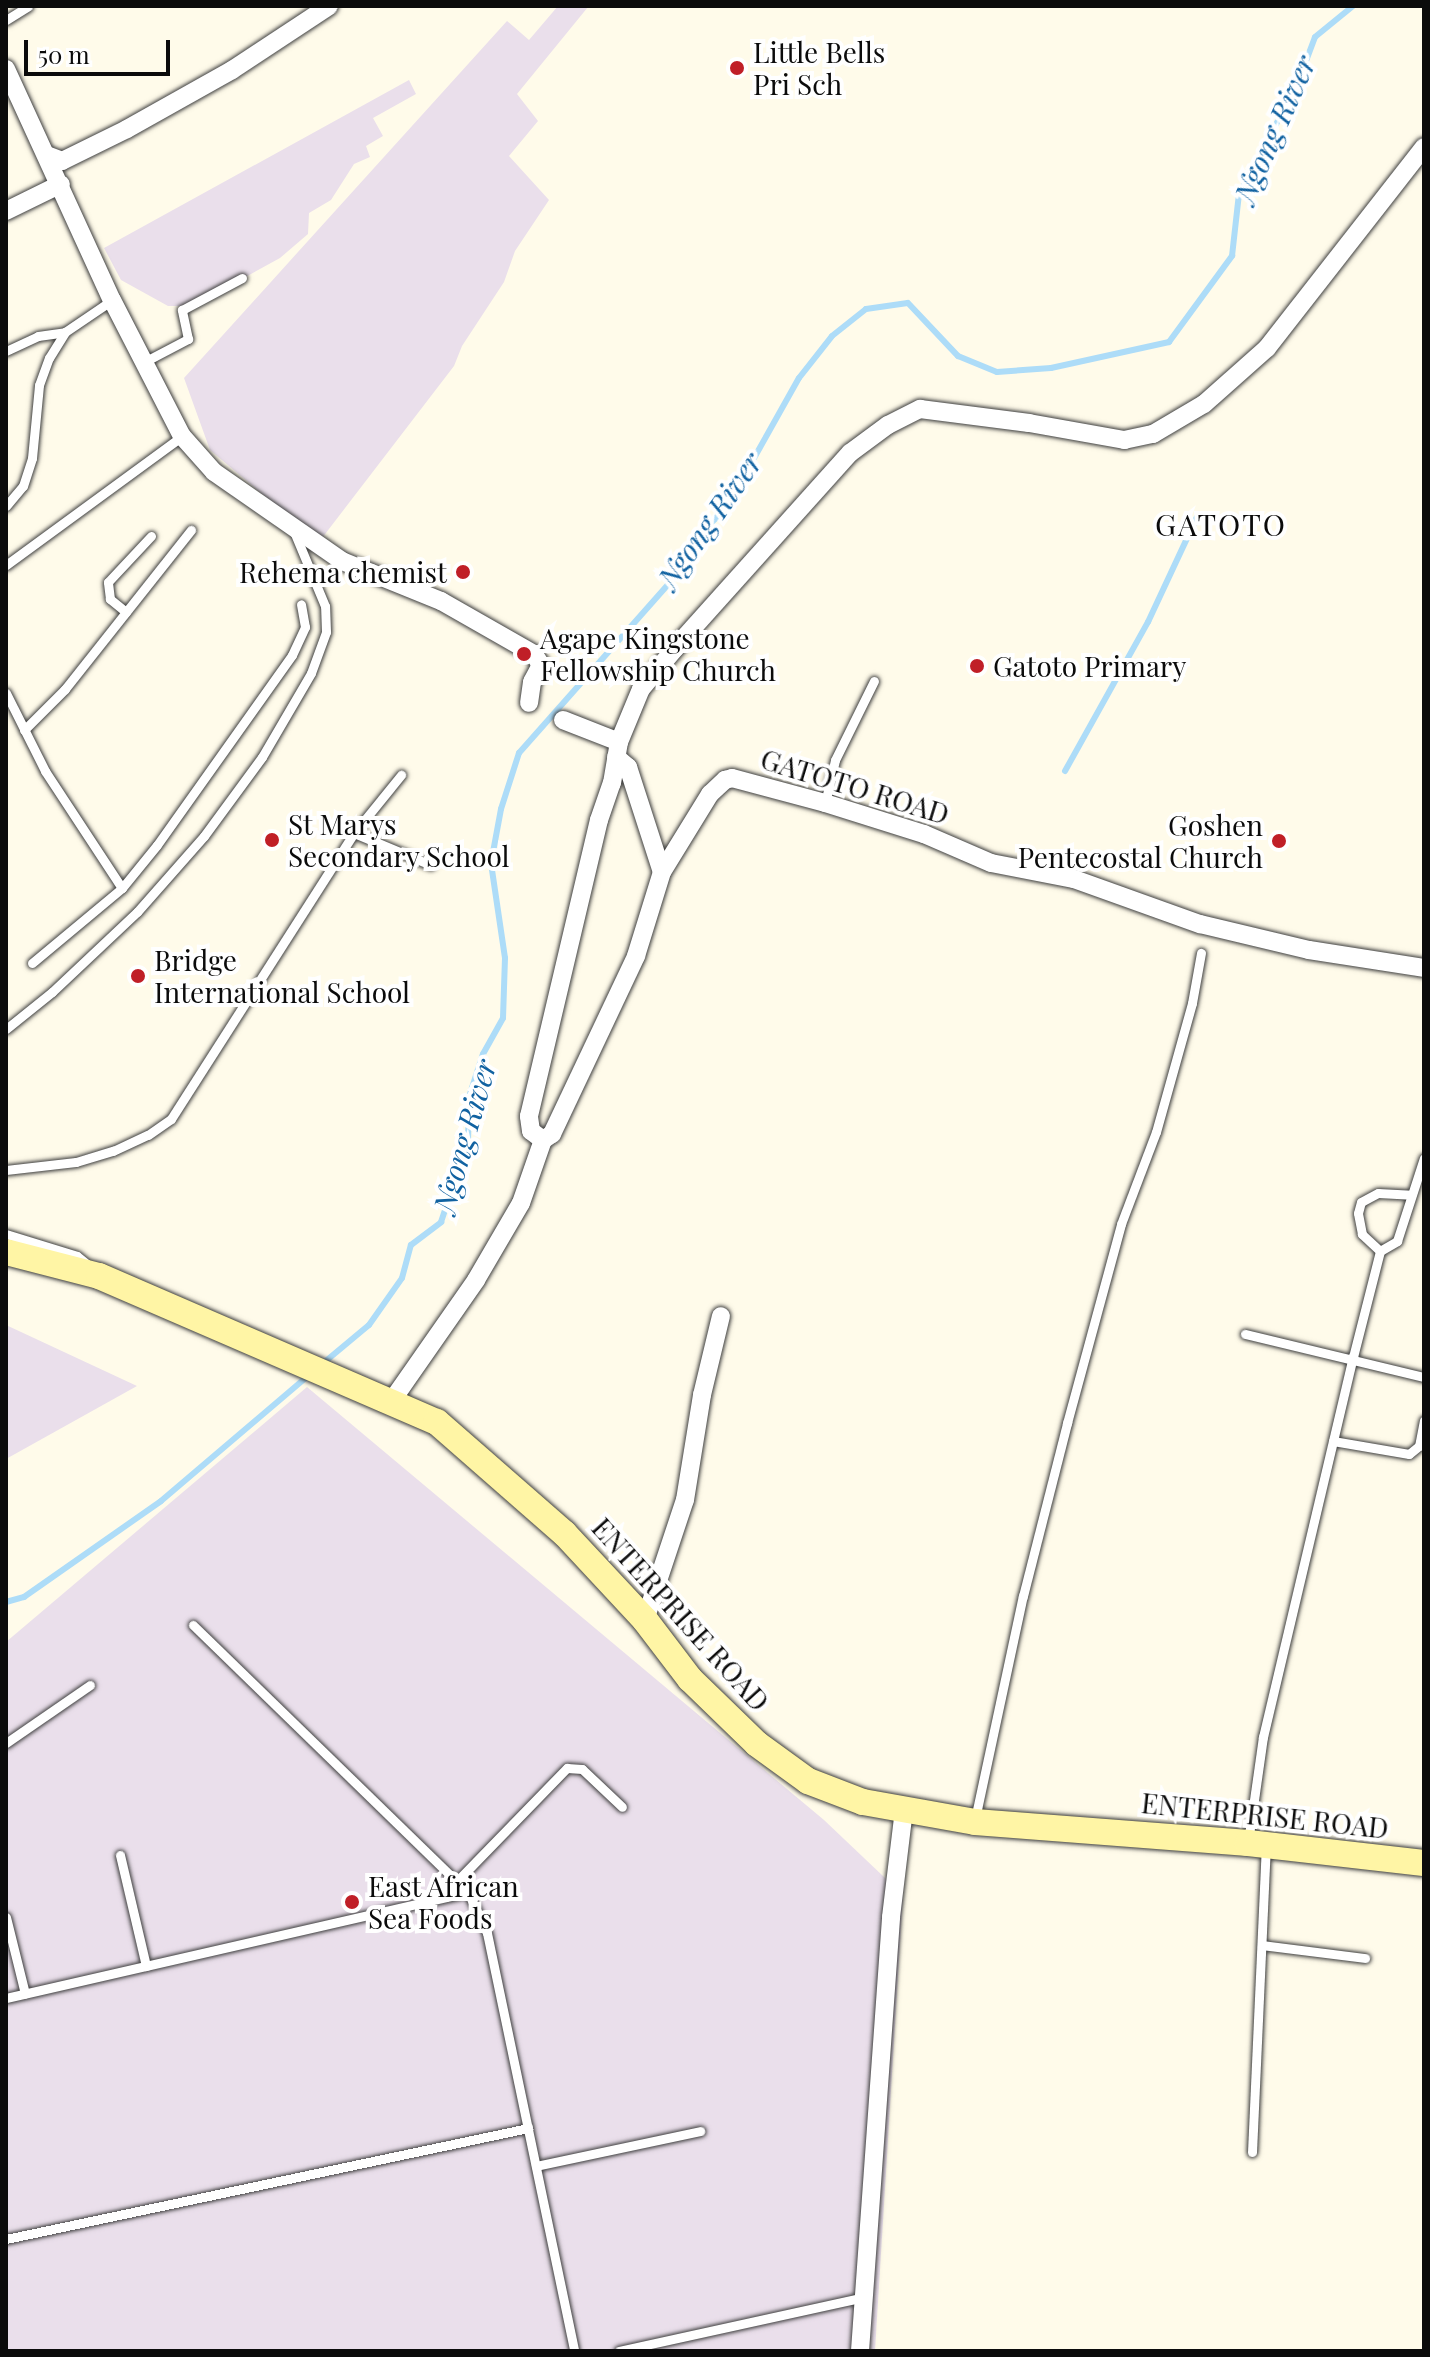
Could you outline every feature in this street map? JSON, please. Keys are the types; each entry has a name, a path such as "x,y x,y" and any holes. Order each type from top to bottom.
{"main road":[{"path":"6,1252 99,1276"},
{"name":"ENTERPRISE ROAD","path":"99,1276 276,1354 351,1382 437,1422 489,1464 564,1533 645,1620 690,1679 757,1744 808,1781 863,1802 975,1822 1257,1844 1424,1863"}],"street":[{"path":"49,156 62,161 127,129 232,70 329,6"},
{"path":"6,69 49,156 112,300 182,436 214,472 342,561 441,601 534,654 541,665 532,682 529,703"},
{"path":"543,1140 531,1131 529,1116 617,749 641,689 667,658 850,453 888,425 920,409 1029,423 1074,434 1124,440 1153,434 1224,389 1267,348 1424,147"},
{"path":"6,211 61,184"},
{"path":"563,720 617,749 628,767 662,872"},
{"name":"GATOTO ROAD","path":"391,1402 476,1280 514,1216 543,1140 552,1134 636,956 662,872 710,794 725,780 732,778 825,803 924,834 991,863 1074,879 1200,924 1309,950 1424,968"},
{"path":"645,1620 685,1500 702,1395 721,1316"},
{"path":"860,2351 891,1917 904,1809"}],"lane":[{"path":"6,20 28,6"},
{"path":"144,362 188,339 182,310 242,278"},
{"path":"6,506 23,486 32,458 39,385 49,358 65,332 112,300"},
{"path":"6,351 38,336 65,332"},
{"path":"6,565 182,436"},
{"path":"6,1029 52,992 137,912 204,836 262,757 311,673 326,632 325,606 305,552 291,527"},
{"path":"24,730 65,689 191,530"},
{"path":"126,612 110,599 108,582 151,536"},
{"path":"32,963 122,888 157,845 292,655 305,627 301,604"},
{"path":"825,803 835,760 874,681"},
{"path":"6,693 55,787 122,888"},
{"path":"6,1170 76,1162 113,1151 148,1135 171,1119 354,833 401,775"},
{"path":"354,833 431,865"},
{"path":"975,1822 1023,1596 1067,1423 1121,1224 1156,1132 1192,1003 1201,953"},
{"path":"1252,2152 1262,1945 1257,1844 1263,1737 1380,1251 1397,1241 1424,1158"},
{"path":"1380,1251 1362,1234 1358,1213 1361,1202 1378,1193 1411,1195"},
{"path":"6,1234 77,1256 99,1276"},
{"path":"1245,1334 1353,1357 1424,1377"},
{"path":"1333,1441 1409,1454 1419,1446 1424,1420"},
{"path":"193,1625 468,1892 487,1933 574,2351"},
{"path":"6,1743 90,1685"},
{"path":"457,1881 567,1768 582,1769 622,1807"},
{"path":"120,1855 146,1966"},
{"path":"6,1998 468,1892"},
{"path":"6,1917 25,1994"},
{"path":"1262,1945 1365,1958"},
{"path":"6,2239 528,2128"},
{"path":"536,2166 700,2131"},
{"path":"619,2351 864,2297"}],"shaded area":[{"path":"558,6 588,7 517,94 538,121 509,156 549,200 515,251 504,282 462,346 454,366 319,542 210,450 184,378 507,21 529,40"},
{"path":"409,80 416,94 373,118 383,136 366,146 370,157 354,164 331,200 309,213 308,234 280,258 193,306 168,306 121,280 104,248"},
{"path":"6,1325 137,1386 6,1459"},
{"path":"307,1387 824,1820 903,1895 875,2351 6,2351 6,1642"}],"waterway":[{"name":"Ngong River","path":"321,1365 369,1325 402,1278 411,1245 441,1222 468,1142 469,1097 483,1054 503,1018 505,958 491,863 501,809 519,753 672,580 694,540 716,518 749,467 799,378 832,336 866,309 908,303 958,356 997,372 1051,368 1169,342 1232,256 1239,194 1297,85 1315,37 1353,6"},
{"path":"1065,771 1148,622 1197,517"},
{"name":"Ngong River","path":"6,1602 24,1597 161,1501 309,1375"}],"place":[{"name":"Little Bells Pri Sch","path":"737,68"},
{"name":"Rehema chemist","path":"463,572"},
{"name":"Agape Kingstone Fellowship Church","path":"524,654"},
{"name":"Gatoto Primary","path":"977,666"},
{"name":"St Marys Secondary School","path":"272,840"},
{"name":"Goshen Pentecostal Church","path":"1279,841"},
{"name":"Bridge International School","path":"138,976"},
{"name":"East African Sea Foods","path":"352,1902"}],"district":[{"name":"GATOTO","path":"1221,524"}]}
